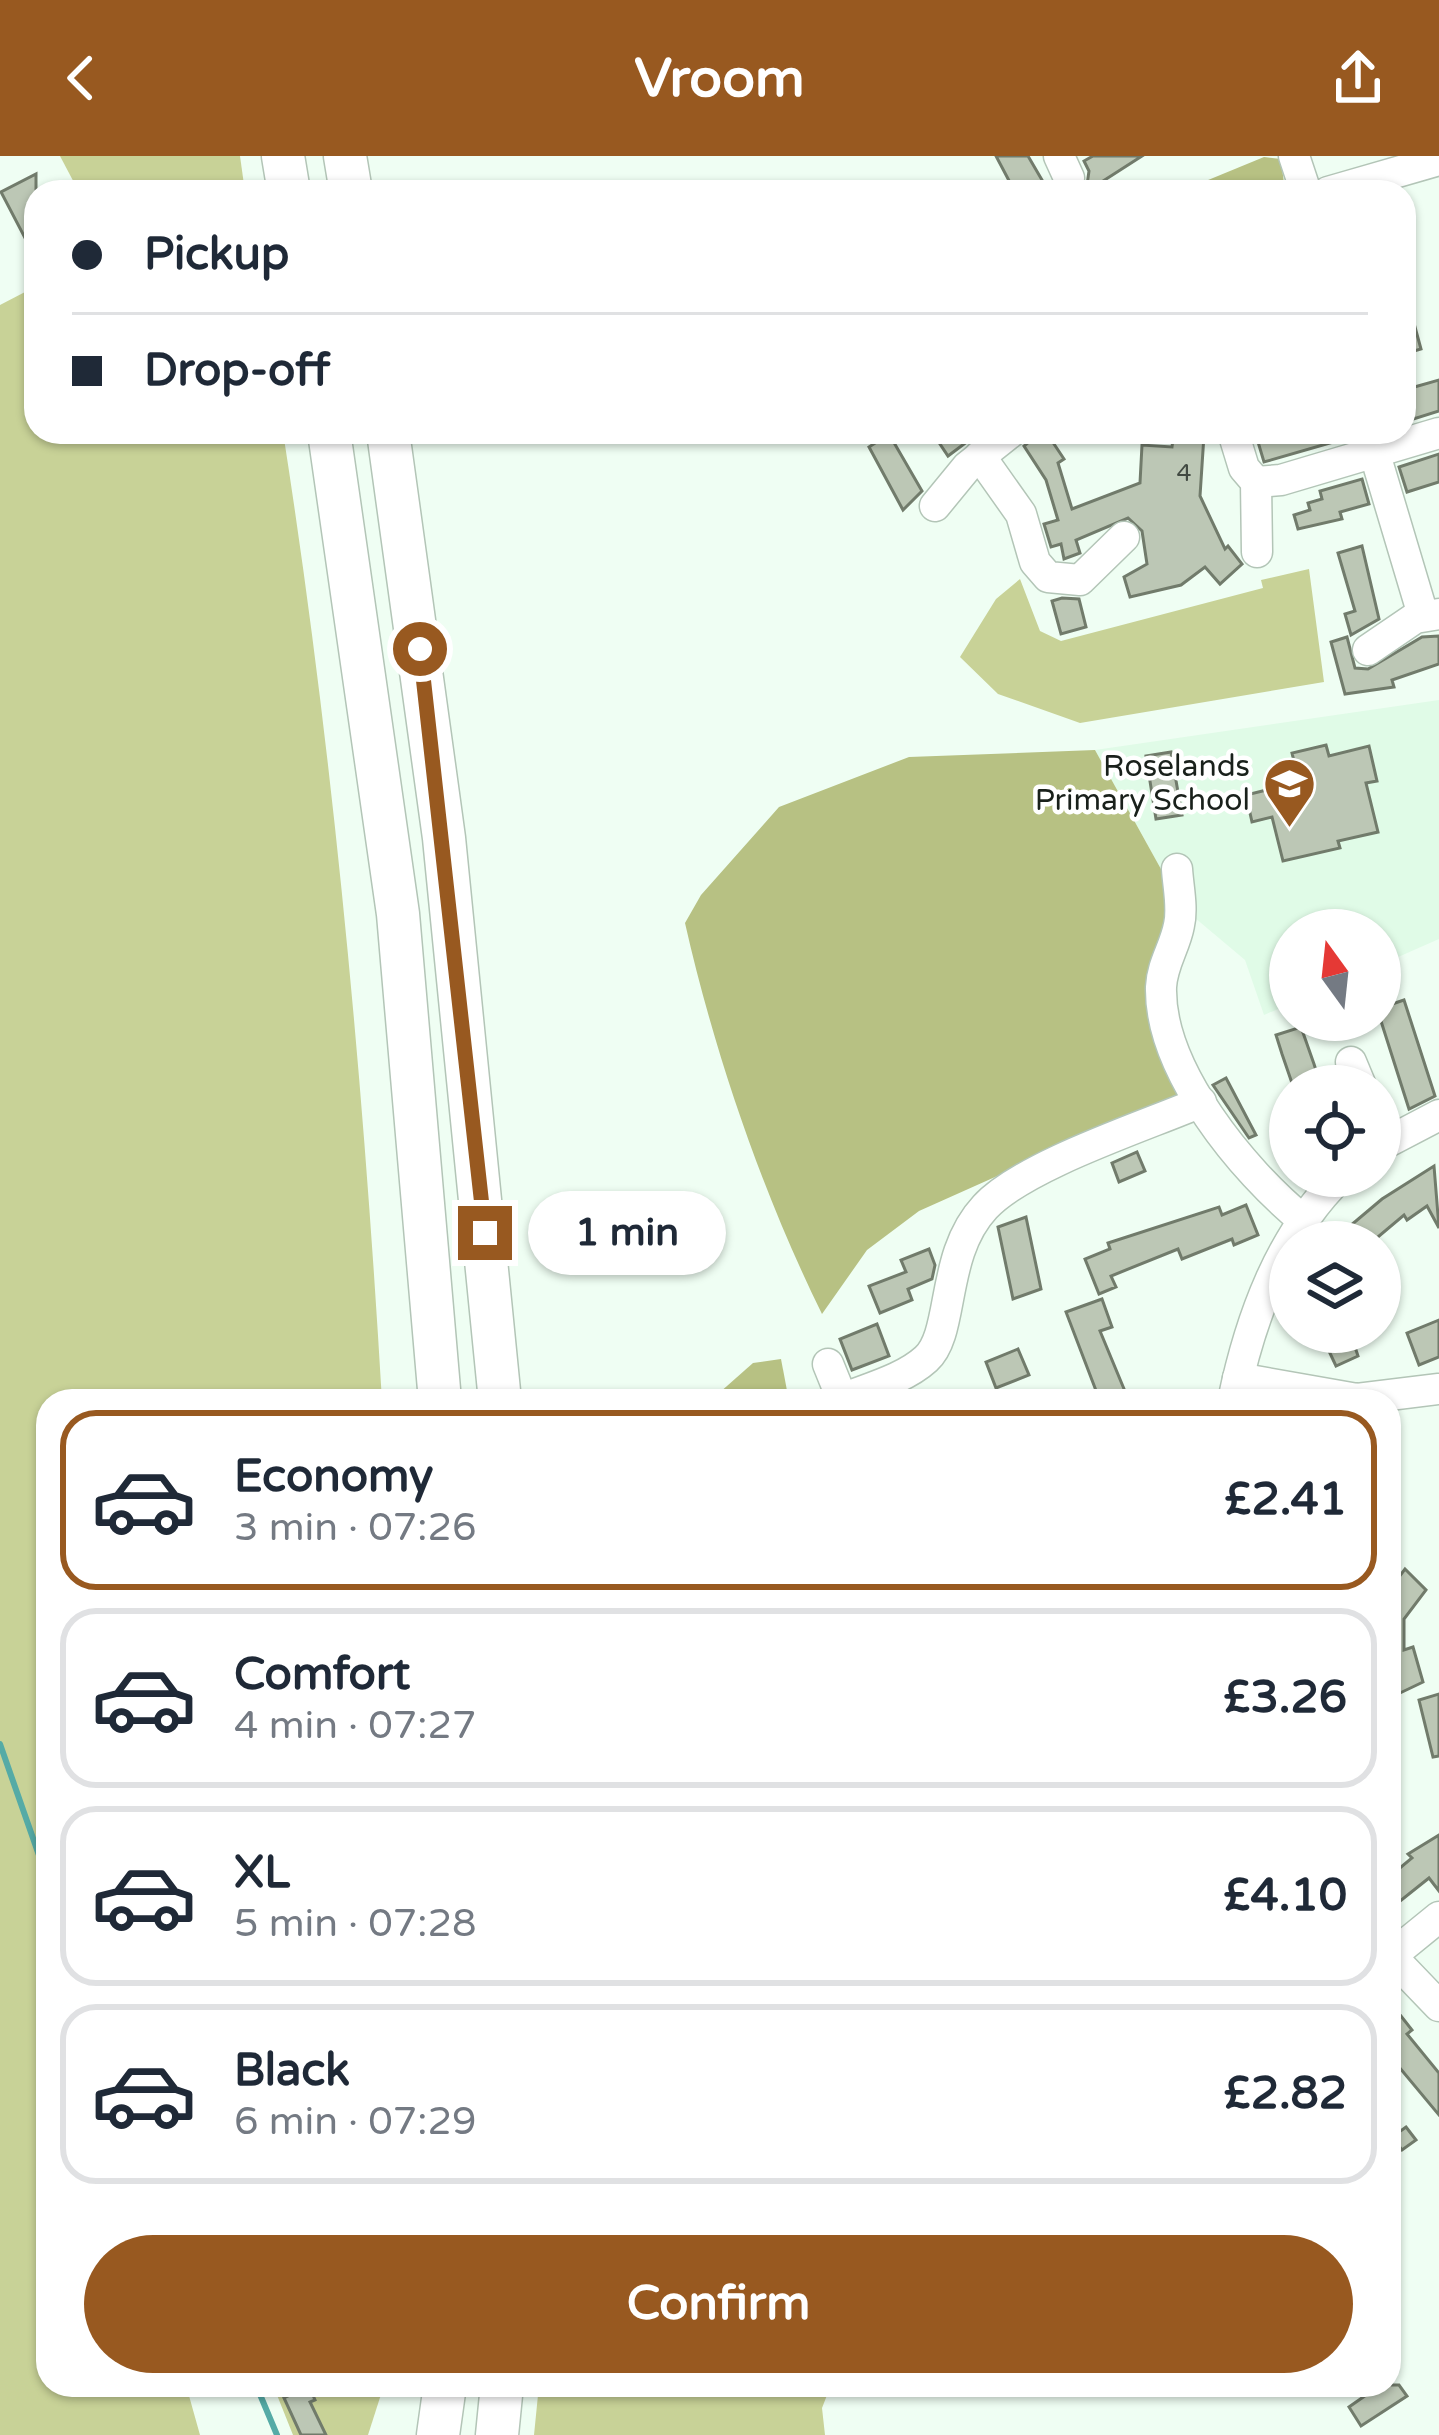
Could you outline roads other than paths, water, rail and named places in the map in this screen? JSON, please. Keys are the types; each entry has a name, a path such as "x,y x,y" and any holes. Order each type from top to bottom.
{"highway":[{"path":"331,444 398,914 439,1389"},
{"path":"390,444 445,838 499,1389"},
{"path":"438,2435 443,2397"},
{"path":"497,2435 501,2397"}],"street":[{"path":"1370,180 1439,160"},
{"path":"934,506 996,444"},
{"path":"1237,444 1244,468 1256,482 1257,552"},
{"path":"1256,482 1280,480 1399,444"},
{"path":"1368,650 1431,614 1374,451"},
{"path":"980,456 1014,502 1035,562 1048,577 1080,580 1124,537"},
{"path":"1177,869 1181,921 1163,972 1162,1005 1201,1102 1236,1158 1304,1220"},
{"path":"868,1389 909,1371 931,1355 962,1239 999,1194 1201,1102"},
{"path":"1401,1132 1439,1115"},
{"path":"1235,1389 1276,1266 1323,1197"},
{"path":"828,1364 838,1389"},
{"path":"1401,1394 1439,1389"},
{"path":"1401,1946 1439,1917"},
{"path":"1401,1966 1439,2006"}],"waterway":[{"path":"0,1744 36,1847"},
{"path":"261,2397 277,2435"}],"place":[{"name":"Roselands Primary School","path":"1289,829"}]}
